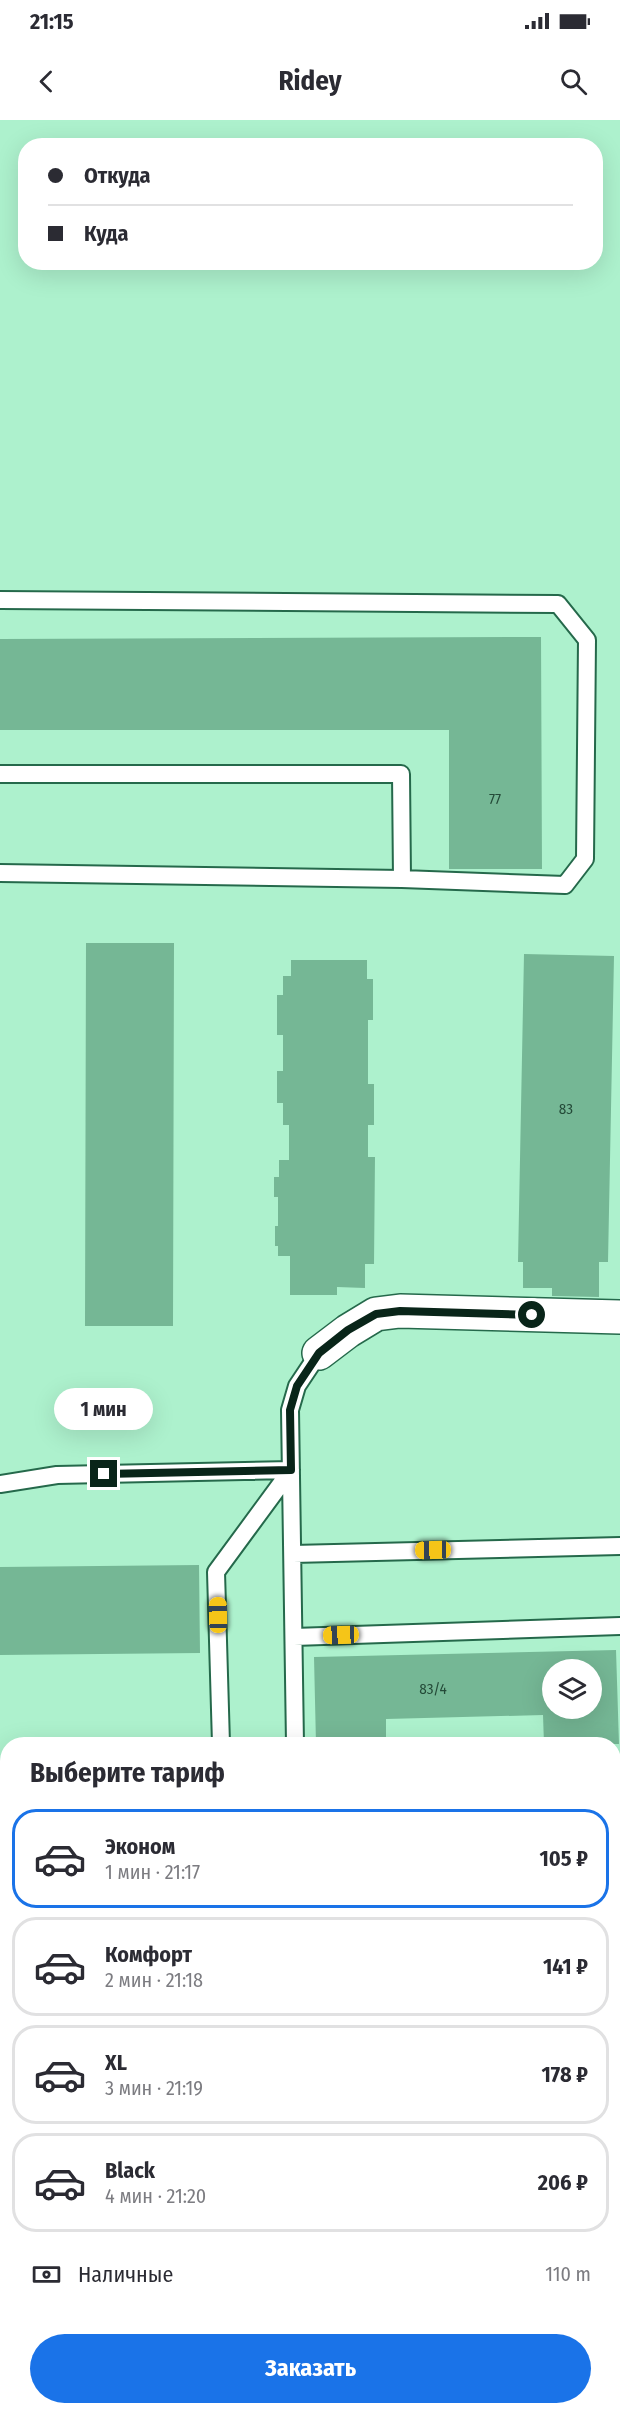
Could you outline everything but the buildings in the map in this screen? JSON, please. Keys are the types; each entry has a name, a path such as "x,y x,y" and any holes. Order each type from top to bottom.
{"street":[{"path":"319,1353 366,1319 388,1312 620,1317"}],"lane":[{"path":"0,600 558,604 587,640 585,859 565,885 402,879 0,873"},
{"path":"0,774 401,774 402,879"},
{"path":"294,1737 290,1410 297,1386 319,1353"},
{"path":"0,1484 57,1475 291,1470"},
{"path":"221,1737 216,1572 291,1470"},
{"path":"293,1554 620,1546"},
{"path":"294,1636 620,1626"}],"route":[{"path":"104,1474 291,1470 290,1410 297,1386 319,1353 348,1330 376,1314 400,1311 532,1315"}]}
